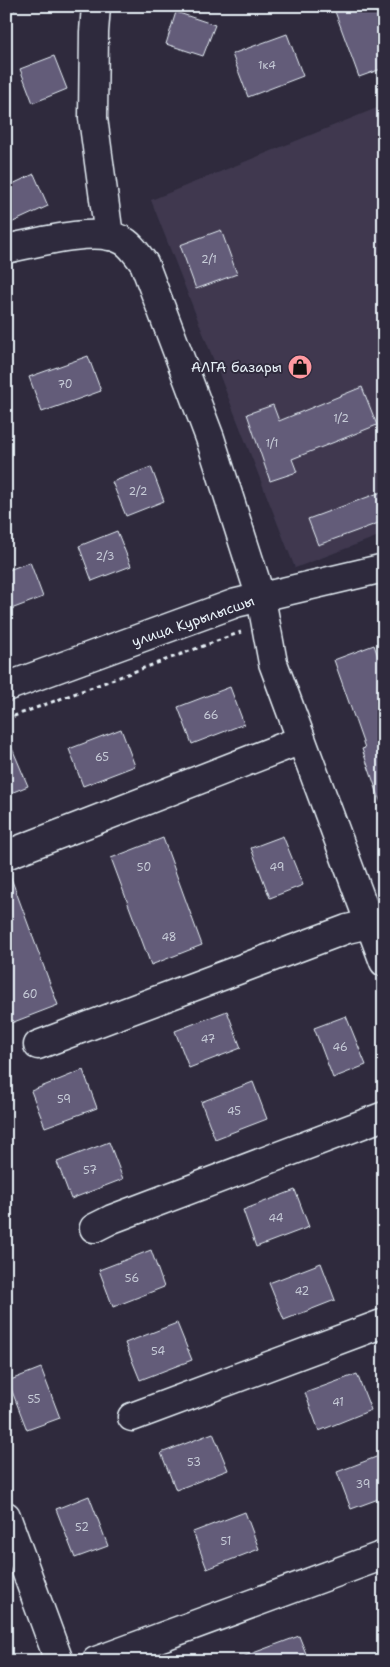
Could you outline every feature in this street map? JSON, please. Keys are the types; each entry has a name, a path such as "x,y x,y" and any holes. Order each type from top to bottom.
{"street":[{"path":"96,6 93,118 109,236"},
{"path":"6,249 51,239 87,235 109,236 124,240 144,263 210,438 261,598 273,663 384,962"},
{"name":"улица Курылысшы","path":"6,687 236,603 384,568"},
{"path":"6,856 301,740"},
{"path":"38,1045 347,929 369,924"},
{"path":"94,1228 112,1219 384,1116"},
{"path":"132,1417 384,1323"},
{"path":"6,1516 59,1661"},
{"path":"96,1661 384,1555"}],"path":[{"path":"6,13 20,6"},
{"path":"6,719 233,634 266,625"}],"shaded area":[{"name":"АЛГА базары","path":"384,105 384,534 295,568 151,200"}],"building":[{"path":"333,6 381,6 384,15 384,68 359,77"},
{"path":"176,12 215,25 203,56 166,44"},
{"path":"287,34 303,76 248,97 232,54"},
{"path":"54,56 67,89 33,103 20,69"},
{"path":"34,174 48,206 11,223 6,211 6,187"},
{"path":"221,230 237,274 196,289 180,245"},
{"path":"88,356 101,391 42,412 29,377"},
{"path":"362,387 377,425 292,459 297,472 270,481 247,414 273,405 279,421"},
{"path":"151,467 164,501 126,516 112,482"},
{"path":"384,491 384,521 318,545 308,519"},
{"path":"117,531 131,566 92,581 79,546"},
{"path":"30,562 43,597 6,611 6,571"},
{"path":"374,645 384,673 384,803 381,803 362,749 365,748 334,660"},
{"path":"230,687 244,724 192,744 178,707"},
{"path":"121,729 135,766 83,786 69,749"},
{"path":"6,734 28,786 6,795"},
{"path":"283,836 303,885 270,898 251,848"},
{"path":"163,838 202,945 151,965 111,858"},
{"path":"6,870 8,870 58,1005 6,1025"},
{"path":"227,1011 241,1048 189,1068 175,1031"},
{"path":"346,1016 366,1065 333,1078 314,1028"},
{"path":"83,1070 97,1108 45,1127 31,1091"},
{"path":"253,1082 267,1119 215,1139 201,1102"},
{"path":"109,1142 123,1179 71,1199 57,1162"},
{"path":"295,1190 309,1227 256,1247 243,1210"},
{"path":"151,1250 164,1287 113,1307 99,1270"},
{"path":"321,1263 335,1300 284,1320 269,1283"},
{"path":"177,1323 192,1360 140,1380 125,1343"},
{"path":"41,1368 60,1418 27,1430 8,1381"},
{"path":"357,1374 371,1410 319,1431 305,1393"},
{"path":"213,1433 228,1470 176,1490 161,1453"},
{"path":"384,1454 384,1497 351,1509 337,1472"},
{"path":"89,1496 108,1546 75,1558 56,1509"},
{"path":"245,1512 259,1549 207,1569 193,1532"},
{"path":"299,1636 309,1661 238,1661 237,1659"}],"place":[{"name":"АЛГА базары","path":"300,367"}]}
